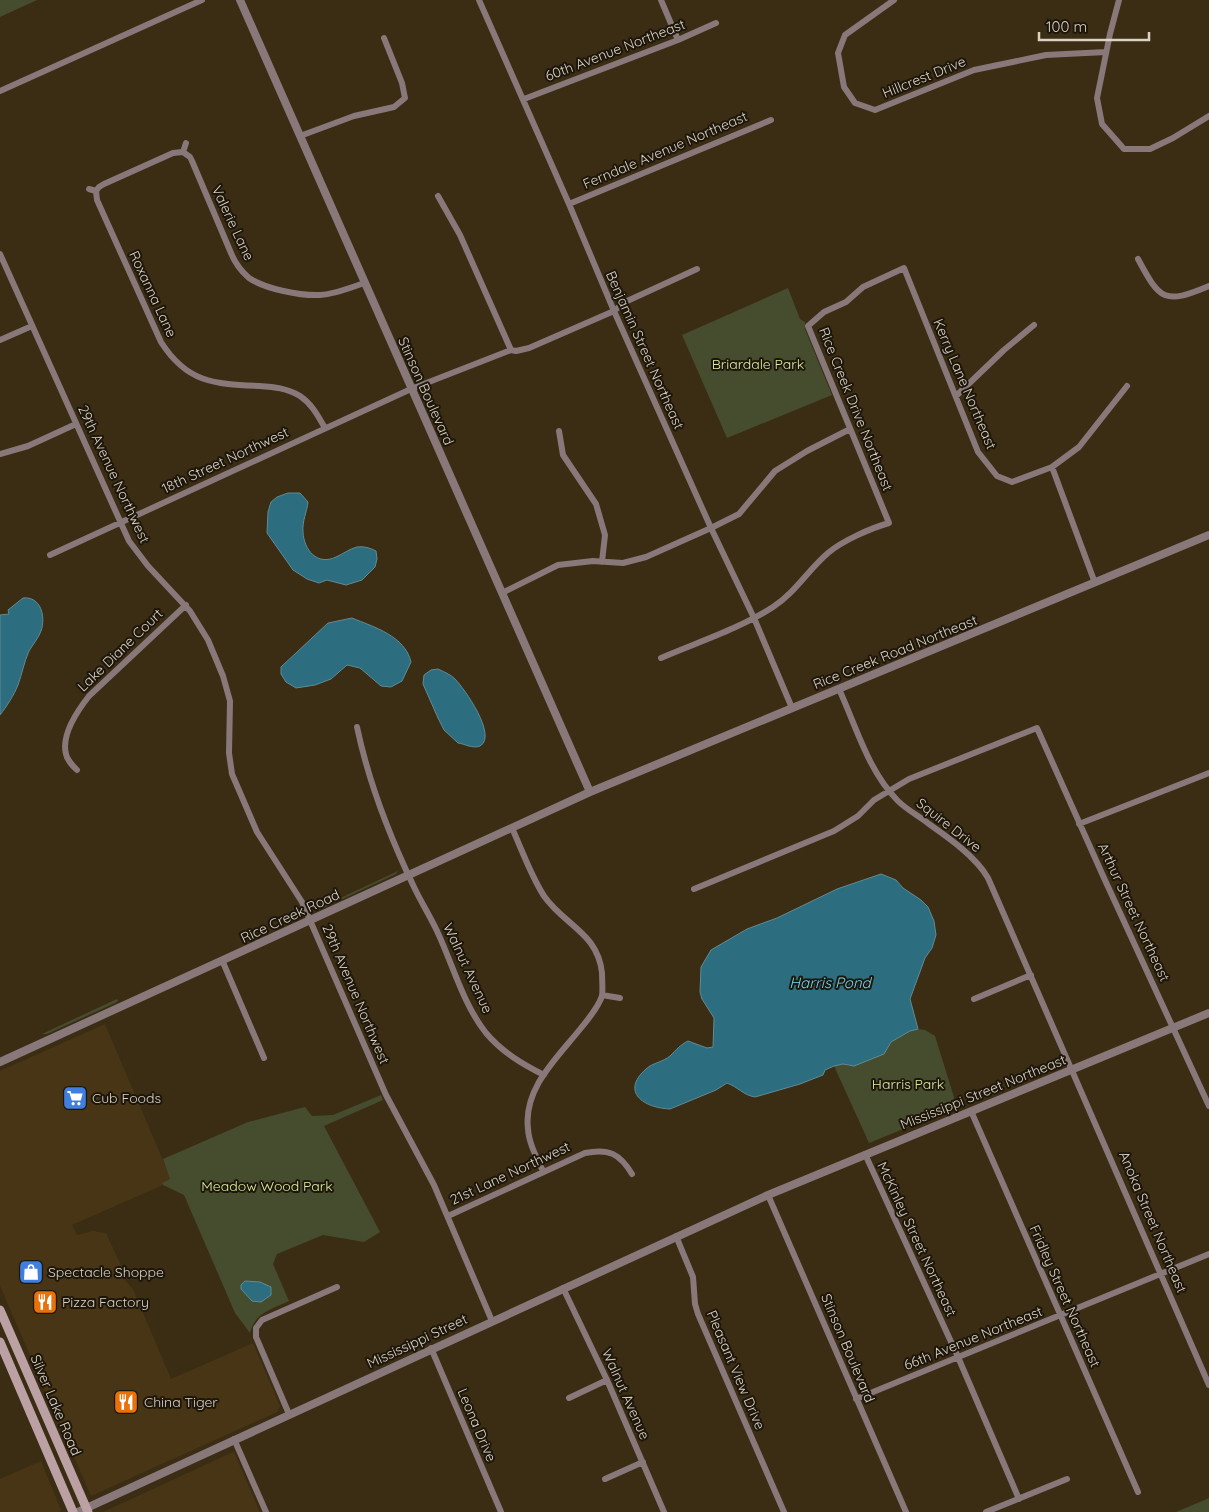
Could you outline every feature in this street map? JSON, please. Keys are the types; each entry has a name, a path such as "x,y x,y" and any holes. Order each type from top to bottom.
{"main road":[{"name":"Silver Lake Road","path":"0,1310 84,1511"},
{"path":"0,1342 72,1512"}],"street":[{"path":"0,91 202,0"},
{"name":"Stinson Boulevard","path":"240,0 590,792"},
{"name":"Benjamin Street Northeast","path":"479,0 614,311 711,528 754,618 792,708"},
{"path":"661,0 678,40"},
{"name":"Hillcrest Drive","path":"894,0 845,34 838,53 844,87 856,103 875,110 974,70 1046,55 1106,52"},
{"path":"1119,0 1097,98 1102,124 1124,149 1150,149 1173,138 1209,116"},
{"name":"60th Avenue Northeast","path":"524,100 678,40 716,23"},
{"path":"300,136 354,116 394,107 405,98 402,83 384,38"},
{"name":"Ferndale Avenue Northeast","path":"569,204 771,120"},
{"path":"184,152 186,142"},
{"name":"Valerie Lane","path":"184,152 190,157 235,262 249,278 266,286 295,293 319,295 345,290 364,283"},
{"name":"Roxanna Lane","path":"184,152 173,154 93,190 160,342 173,360 190,373 214,383 273,386 293,392 312,407 325,428"},
{"path":"438,196 460,235 510,350"},
{"name":"29th Avenue Northwest","path":"0,254 129,541 186,605 208,640 228,690 230,701 229,753 232,774 257,832 298,894 311,920 386,1094 434,1185 492,1320"},
{"path":"1138,259 1150,280 1162,295 1175,298 1189,295 1209,286"},
{"name":"Kerry Lane Northeast","path":"904,268 978,452 997,476 1012,482 1052,467 1079,447 1127,386"},
{"name":"Rice Creek Drive Northeast","path":"754,618 775,606 796,588 828,553 841,544 881,525 890,523 808,326 824,312 846,302 863,287 904,268"},
{"name":"18th Street Northwest","path":"50,555 412,389 510,350 516,351 529,348 614,311 625,302 697,269"},
{"path":"0,340 32,326"},
{"path":"956,396 1004,350 1034,326"},
{"path":"0,454 28,446 76,424"},
{"path":"502,593 558,565 623,562 646,557 711,528 739,514 775,472 807,451 850,429"},
{"path":"559,431 563,455 596,504 605,535 602,562"},
{"path":"1052,467 1095,583"},
{"name":"Rice Creek Road Northeast","path":"590,792 1209,535"},
{"name":"Lake Diane Court","path":"77,770 65,753 67,735 76,713 89,696 186,605"},
{"path":"661,658 754,618"},
{"name":"Squire Drive","path":"839,688 873,766 888,790 900,803 933,826 972,858 984,871 1072,1069"},
{"name":"Walnut Avenue","path":"357,727 371,785 383,818 408,875 437,930 465,997 487,1034 513,1058 544,1075"},
{"name":"Arthur Street Northeast","path":"888,790 908,779 1037,728 1079,824 1209,1106"},
{"path":"1079,824 1209,773"},
{"path":"694,889 834,831 853,820 874,800 888,790"},
{"name":"Rice Creek Road","path":"0,1062 590,792"},
{"path":"512,828 542,894 550,904 585,935 597,953 602,974 602,994 594,1011 544,1075 531,1098 527,1117 530,1139 543,1171"},
{"path":"222,960 264,1058"},
{"path":"974,1000 1031,975"},
{"path":"602,994 620,998"},
{"name":"Mississippi Street Northeast","path":"768,1194 1209,1014"},
{"name":"Anoka Street Northeast","path":"1072,1069 1209,1385"},
{"name":"Fridley Street Northeast","path":"971,1111 1138,1492"},
{"name":"21st Lane Northwest","path":"448,1216 578,1155 600,1151 616,1155 622,1159 632,1174"},
{"name":"McKinley Street Northeast","path":"865,1154 958,1357 1019,1499"},
{"name":"Stinson Boulevard","path":"768,1194 906,1512"},
{"name":"Mississippi Street","path":"84,1511 431,1348 768,1194"},
{"name":"Pleasant View Drive","path":"676,1236 693,1277 695,1304 698,1314 784,1512"},
{"name":"66th Avenue Northeast","path":"856,1399 1209,1254"},
{"path":"289,1414 256,1338 256,1328 262,1320 337,1287"},
{"name":"Walnut Avenue","path":"563,1288 607,1380 664,1512"},
{"name":"Leona Drive","path":"431,1348 500,1512"},
{"path":"570,1398 607,1380"},
{"path":"234,1440 266,1512"},
{"path":"604,1479 642,1462"},
{"path":"986,1512 1067,1479"}],"shaded area":[{"path":"105,1024 171,1179 162,1183 163,1185 72,1225 77,1235 93,1231 106,1233 126,1276 123,1278 133,1289 171,1379 253,1343 280,1406 275,1413 91,1496 0,1286 0,1071"},
{"path":"233,1452 260,1512 103,1512"},
{"path":"41,1461 61,1510 59,1512 0,1512 0,1479"}],"green space":[{"path":"0,0 37,0 0,17"},
{"name":"Briardale Park","path":"788,288 800,319 805,322 805,329 832,395 727,438 682,335"},
{"path":"398,871 396,874 319,910 315,910"},
{"path":"117,999 118,1001 115,1003 47,1034 42,1034"},
{"name":"Harris Park","path":"925,1030 935,1036 957,1107 869,1143 834,1066 843,1064 849,1066 884,1054 891,1042 910,1031"},
{"name":"Meadow Wood Park","path":"381,1095 383,1100 324,1126 380,1232 364,1242 323,1235 277,1254 273,1264 289,1301 260,1316 252,1326 250,1333 235,1313 184,1195 162,1183 170,1179 163,1159 248,1122 305,1107 312,1116 333,1115"},
{"path":"1209,1498 1209,1512 1176,1512"}],"water":[{"path":"288,493 300,493 308,502 303,524 304,539 309,550 317,558 329,559 357,547 376,551 375,567 362,580 346,585 327,580 319,583 307,579 293,570 267,533 268,512 271,502 277,497"},
{"path":"23,598 34,600 38,604 43,620 40,634 27,655 16,689 0,715 0,615 9,614 8,610"},
{"path":"352,618 388,634 402,645 408,653 411,662 402,681 391,687 381,686 360,668 347,665 331,679 315,685 296,688 286,682 281,674 281,667 328,623"},
{"path":"438,669 455,679 478,712 485,733 484,741 480,746 472,747 458,743 444,730 423,684 424,675 431,670"},
{"name":"Harris Pond","path":"881,874 896,880 903,888 921,900 928,907 934,921 936,935 932,948 925,958 910,999 918,1029 910,1031 891,1042 884,1054 854,1066 843,1064 834,1066 825,1070 823,1075 755,1097 747,1095 727,1083 716,1090 670,1109 652,1106 639,1097 635,1092 635,1085 638,1077 648,1067 667,1058 688,1041 707,1048 713,1047 714,1018 702,999 700,992 701,967 711,950 747,929 777,918 837,889"},
{"path":"245,1281 260,1282 271,1287 271,1295 261,1302 252,1301 241,1289 241,1285"}],"place":[{"name":"Cub Foods","path":"75,1098"},
{"name":"Spectacle Shoppe","path":"31,1272"},
{"name":"Pizza Factory","path":"45,1302"},
{"name":"China Tiger","path":"126,1402"}]}
